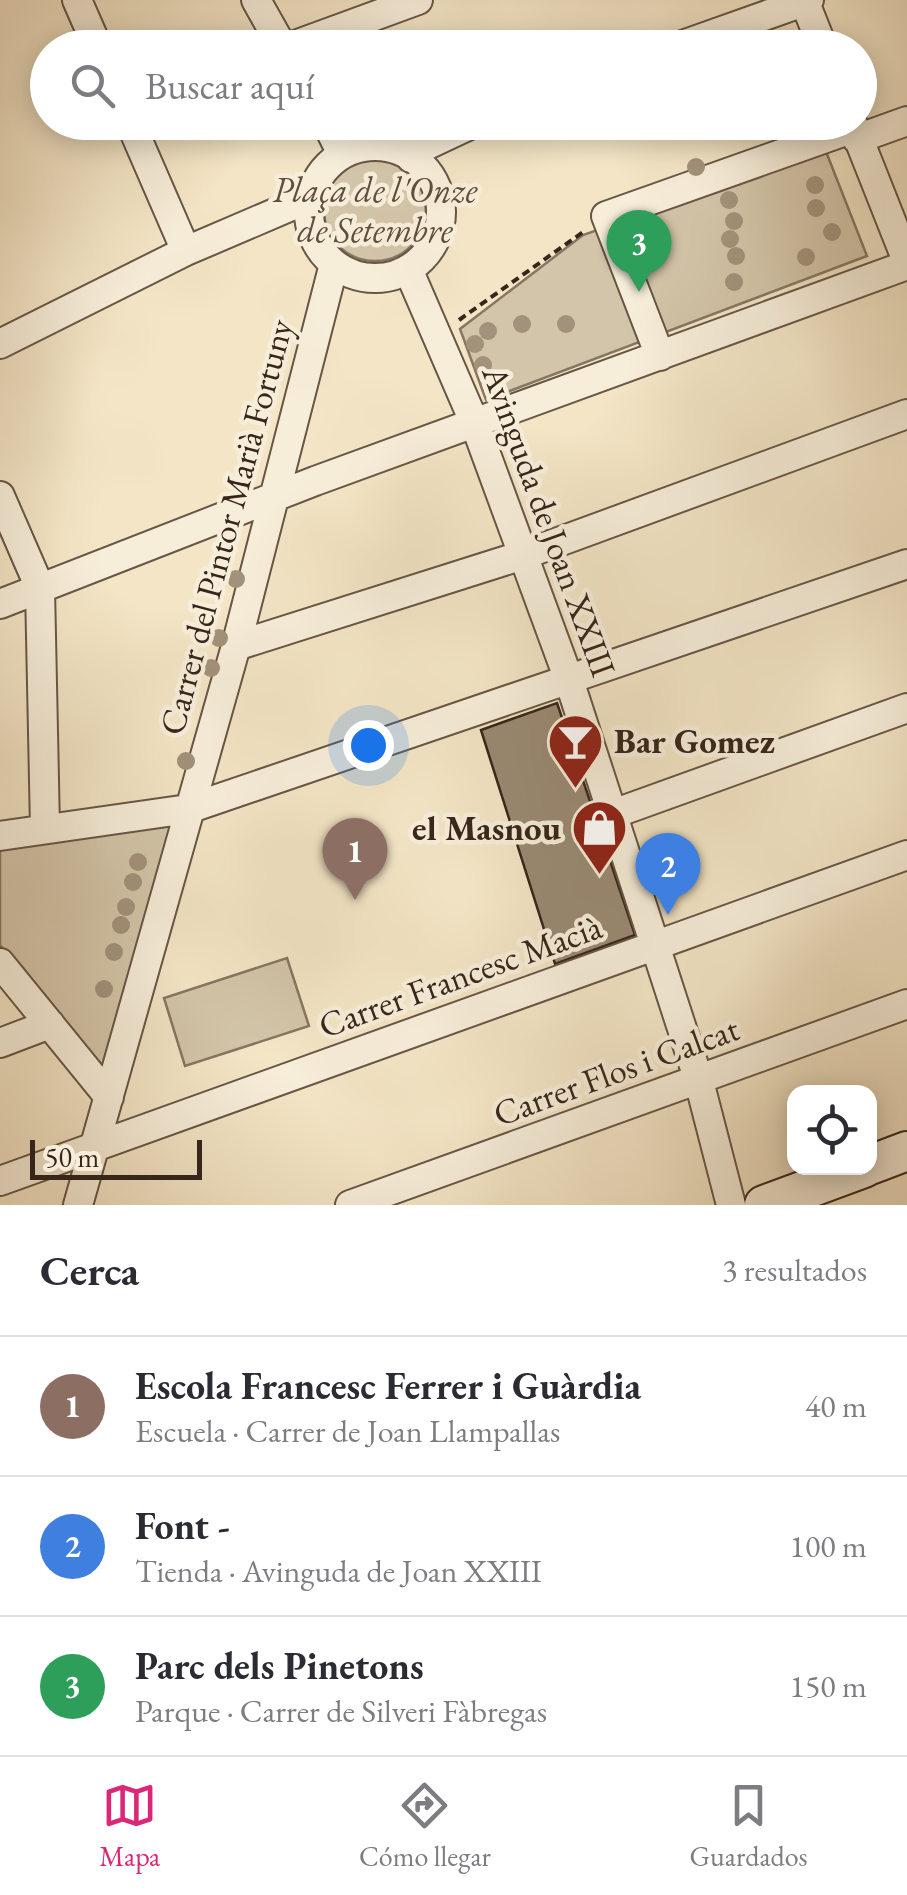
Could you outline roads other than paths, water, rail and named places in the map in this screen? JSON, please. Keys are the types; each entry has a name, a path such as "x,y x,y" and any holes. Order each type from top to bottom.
{"street":[{"path":"77,0 90,30"},
{"path":"256,0 274,30"},
{"path":"335,30 418,0"},
{"path":"724,30 806,0 817,30"},
{"path":"877,126 907,121"},
{"path":"138,140 186,251"},
{"path":"335,140 342,154"},
{"path":"411,158 438,140"},
{"path":"660,356 606,216 825,140"},
{"path":"0,604 276,496 907,263 858,140"},
{"path":"387,147 411,158 428,174 441,208 433,243 408,270 370,278 334,264 311,231 310,198 321,174 342,154 387,147"},
{"path":"0,344 186,251 310,198"},
{"name":"Carrer del Pintor Marià Fortuny","path":"78,1205 236,646 334,264"},
{"name":"Avinguda de Joan XXIII","path":"408,270 474,424 569,680 699,1082 731,1205"},
{"path":"236,646 523,555 907,414"},
{"path":"0,496 40,588 45,828"},
{"path":"0,836 188,810 907,564"},
{"path":"613,814 907,708"},
{"name":"Carrer Francesc Macià","path":"0,1181 907,856"},
{"path":"0,964 109,1097"},
{"name":"Carrer Flos i Calcat","path":"350,1205 907,1004"},
{"path":"0,1043 50,1024"},
{"path":"877,1162 907,1151"},
{"path":"764,1205 842,1175"}],"place":[{"name":"Parc dels Pinetons","path":"639,292"},
{"name":"Bar Gomez","path":"575,790"},
{"name":"el Masnou","path":"600,877"},
{"name":"Escola Francesc Ferrer i Guàrdia","path":"355,900"},
{"name":"Font -","path":"668,915"}],"park label":[{"name":"Plaça de l'Onze de Setembre","path":"375,210"}]}
